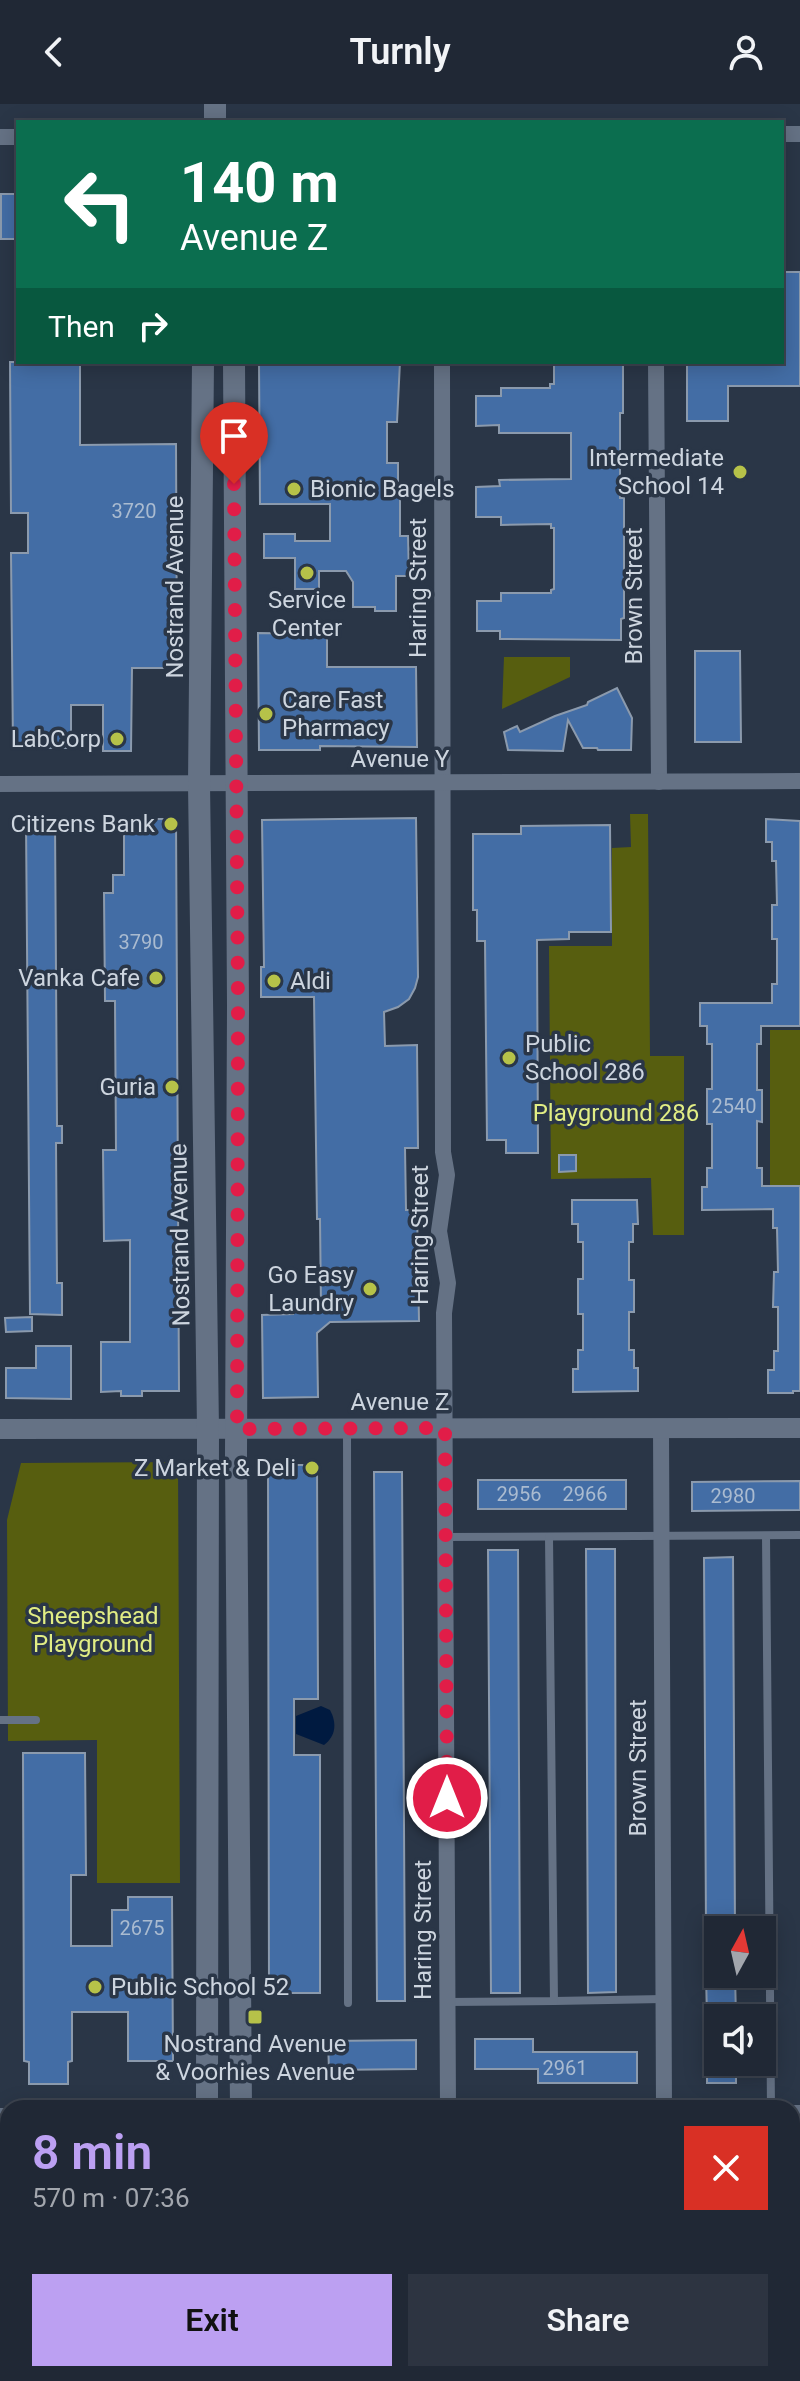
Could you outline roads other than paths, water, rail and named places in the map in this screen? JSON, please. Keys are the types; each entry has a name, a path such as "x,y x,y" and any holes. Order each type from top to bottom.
{"main road":[{"name":"Nostrand Avenue","path":"203,364 199,784 208,1429 207,2100"},
{"path":"234,364 241,2100"}],"street":[{"name":"Haring Street","path":"442,364 443,1152 447,1175 439,1231 448,1283 444,1313 448,2100"},
{"name":"Brown Street","path":"656,364 659,782"},
{"name":"Avenue Y","path":"0,784 800,781"},
{"name":"Brown Street","path":"661,1428 664,2100"},
{"name":"Avenue Z","path":"0,1429 800,1428"}],"lane":[{"path":"347,1428 348,2003"},
{"path":"445,1537 800,1535"},
{"path":"766,1536 771,2100"},
{"path":"549,1537 554,2001"},
{"path":"0,1720 36,1720"},
{"path":"447,2002 664,1999"}],"water":[{"path":"321,1706 330,1710 334,1720 331,1738 324,1745 296,1734 296,1716"}],"place":[{"name":"Intermediate School 14","path":"740,472"},
{"name":"Bionic Bagels","path":"294,489"},
{"name":"Service Center","path":"307,573"},
{"name":"Care Fast Pharmacy","path":"266,714"},
{"name":"LabCorp","path":"117,739"},
{"name":"Citizens Bank","path":"171,824"},
{"name":"Vanka Cafe","path":"156,978"},
{"name":"Aldi","path":"274,981"},
{"name":"Public School 286","path":"509,1058"},
{"name":"Guria","path":"172,1087"},
{"name":"Go Easy Laundry","path":"370,1289"},
{"name":"Z Market & Deli","path":"312,1468"},
{"name":"Public School 52","path":"95,1987"},
{"name":"Nostrand Avenue & Voorhies Avenue","path":"255,2017"}],"park label":[{"name":"Playground 286","path":"616,1113"},
{"name":"Sheepshead Playground","path":"93,1630"}]}
